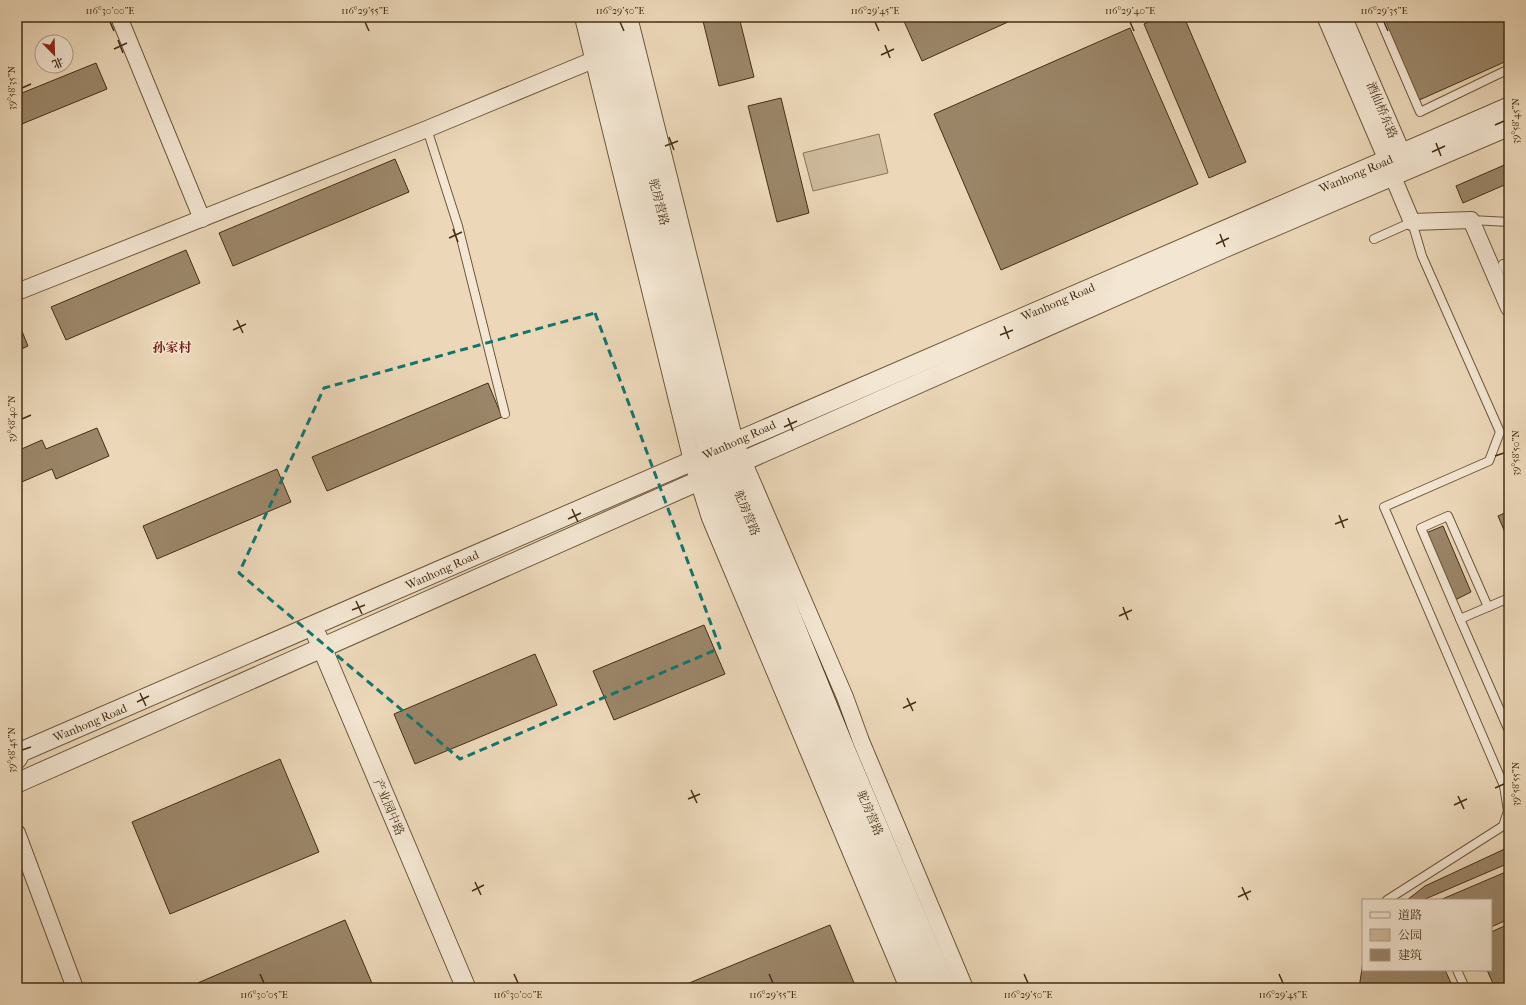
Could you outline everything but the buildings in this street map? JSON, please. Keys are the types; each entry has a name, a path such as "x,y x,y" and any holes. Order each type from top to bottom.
{"main road":[{"name":"驼房营路","path":"718,461 722,502 927,988"},
{"name":"驼房营路","path":"718,461 843,748 945,988"}],"street":[{"path":"119,17 202,219"},
{"path":"17,292 427,129 600,58 583,17"},
{"name":"驼房营路","path":"597,17 600,58 718,461"},
{"name":"驼房营路","path":"613,17 701,370 718,461"},
{"path":"629,17 718,461 845,697 864,748 965,988"},
{"name":"酒仙桥东路","path":"1327,17 1394,163"},
{"name":"酒仙桥东路","path":"1342,17 1394,163"},
{"name":"Wanhong Road","path":"17,783 322,648 718,461 1394,163 1509,107"},
{"name":"Wanhong Road","path":"1394,163 1509,126"},
{"path":"1394,163 1412,222 1471,220 1509,308"},
{"path":"718,461 710,518 749,614 908,988"},
{"name":"Wanhong Road","path":"17,759 21,752 313,626 718,461"},
{"name":"产业园中路","path":"313,626 466,988"},
{"path":"17,834 75,988"}],"lane":[{"path":"1379,17 1420,112 1509,69"},
{"path":"427,129 458,226 505,414"},
{"path":"1471,220 1509,222"},
{"path":"1374,239 1412,222 1422,256 1500,432 1489,460 1384,507 1504,786 1508,811 1503,826 1389,899"},
{"path":"1503,264 1509,277"},
{"path":"1488,607 1448,516 1421,528 1509,731"},
{"path":"1460,619 1509,598"},
{"path":"1457,971 1465,988"}],"highlighted area":[{"path":"595,313 720,648 460,759 239,573 324,388"}],"green space":[{"path":"879,134 888,173 813,191 803,153"}],"district":[{"name":"孙家村","path":"172,347"}]}
